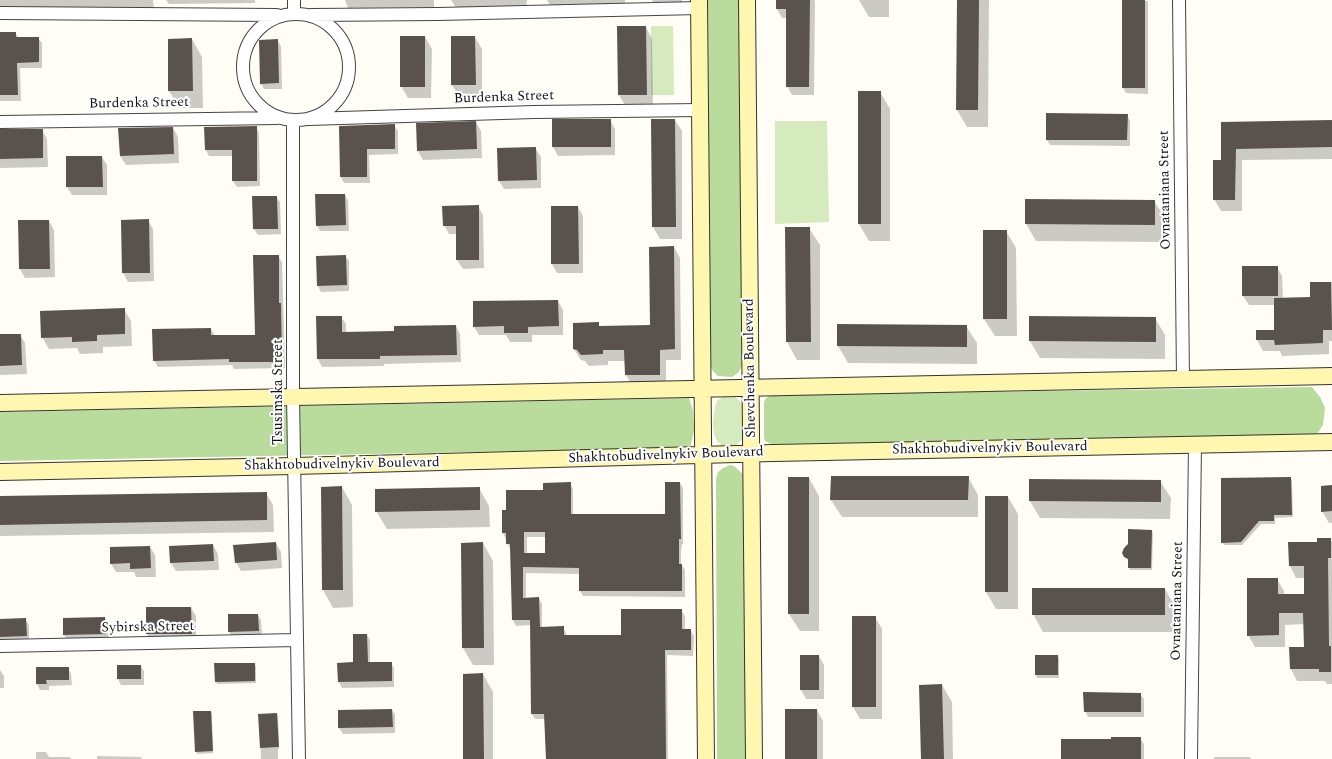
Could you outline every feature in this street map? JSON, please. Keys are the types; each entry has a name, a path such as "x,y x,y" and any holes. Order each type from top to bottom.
{"main road":[{"name":"Shevchenka Boulevard","path":"747,0 754,759"},
{"path":"699,4 706,759"},
{"path":"0,403 1325,376 1332,383"},
{"name":"Shakhtobudivelnykiv Boulevard","path":"0,472 1195,444 1327,439"}],"street":[{"path":"294,0 294,13"},
{"name":"Ovnataniana Street","path":"1179,0 1183,379"},
{"path":"0,14 438,14 699,4"},
{"path":"280,15 260,26 251,37 243,54 243,78 248,92 262,109 279,118 293,120 309,119 322,114 330,108 339,99 347,82 349,71 349,60 344,44 333,28 311,15"},
{"name":"Burdenka Street","path":"309,119 534,112 700,110"},
{"name":"Burdenka Street","path":"0,122 279,118"},
{"name":"Tsusimska Street","path":"293,120 293,396 299,759"},
{"name":"Ovnataniana Street","path":"1191,759 1195,444"},
{"name":"Sybirska Street","path":"0,646 297,640"}],"green space":[{"path":"708,0 740,0 743,355 742,365 739,372 732,377 718,376 710,365"},
{"path":"651,26 673,26 674,95 651,95"},
{"path":"775,121 827,121 829,222 775,224"},
{"path":"1312,387 1320,397 1325,408 1323,425 1315,437 771,444 765,441 764,438 764,402 766,398 772,395"},
{"path":"728,395 735,397 740,401 744,408 743,439 735,446 730,447 722,446 717,441 714,434 713,423 717,401"},
{"path":"689,398 693,411 694,430 690,448 0,461 0,412"},
{"path":"730,465 734,466 747,478 750,759 717,759 716,479 718,472"}],"building":[{"path":"776,0 810,0 809,87 786,87 786,9 776,9"},
{"path":"957,0 979,0 978,110 956,110"},
{"path":"1122,0 1145,0 1145,88 1122,88"},
{"path":"617,26 646,26 647,95 618,95"},
{"path":"0,32 16,32 16,37 39,37 39,62 17,63 18,95 0,95"},
{"path":"400,36 425,36 425,87 400,87"},
{"path":"451,36 475,36 476,85 451,85"},
{"path":"192,38 193,91 168,91 168,39"},
{"path":"278,39 279,83 260,84 259,40"},
{"path":"858,91 881,91 881,224 858,224"},
{"path":"1046,113 1128,114 1127,140 1046,140"},
{"path":"552,119 611,119 611,147 552,147"},
{"path":"651,119 675,119 676,227 652,227"},
{"path":"1332,120 1332,147 1236,149 1235,200 1213,200 1213,160 1221,160 1221,122"},
{"path":"476,121 477,149 417,151 416,123"},
{"path":"395,124 395,149 367,149 367,177 340,177 339,126"},
{"path":"257,126 257,181 232,181 232,150 205,150 204,127"},
{"path":"173,127 174,154 120,156 118,128"},
{"path":"0,129 43,129 43,158 0,159"},
{"path":"536,147 537,180 498,181 497,148"},
{"path":"66,156 102,156 103,187 66,187"},
{"path":"315,194 345,194 346,225 316,226"},
{"path":"252,196 277,196 278,229 253,229"},
{"path":"1025,199 1155,200 1155,225 1025,224"},
{"path":"479,205 479,260 456,260 456,226 443,226 442,206"},
{"path":"551,206 578,206 579,264 551,264"},
{"path":"149,219 150,273 122,273 121,220"},
{"path":"18,220 49,220 50,269 19,269"},
{"path":"785,227 810,227 811,342 786,342"},
{"path":"983,230 1007,230 1007,319 983,319"},
{"path":"674,246 675,349 660,350 660,375 625,375 624,350 603,350 603,354 581,355 577,350 573,349 573,323 599,322 599,326 650,325 649,247"},
{"path":"253,255 279,255 279,303 281,303 282,362 229,362 229,359 153,361 152,329 211,328 211,335 255,335"},
{"path":"346,255 347,285 317,286 316,256"},
{"path":"1242,266 1278,266 1278,296 1242,296"},
{"path":"1310,282 1331,282 1332,330 1323,330 1323,343 1275,345 1274,340 1256,340 1256,330 1274,330 1274,298 1310,297"},
{"path":"558,300 559,326 528,327 528,333 504,333 504,326 473,327 473,301"},
{"path":"125,308 125,334 97,335 97,341 72,342 72,337 41,338 40,311"},
{"path":"316,316 342,316 342,332 394,331 394,326 456,325 457,355 380,356 380,359 317,359"},
{"path":"1029,316 1156,317 1156,342 1029,341"},
{"path":"837,324 967,325 967,347 837,346"},
{"path":"0,334 21,334 22,365 0,366"},
{"path":"831,476 969,476 968,500 830,500"},
{"path":"788,477 809,477 809,614 788,614"},
{"path":"1291,477 1292,515 1274,515 1274,521 1259,521 1241,542 1221,543 1221,478"},
{"path":"1029,479 1161,480 1161,502 1029,501"},
{"path":"571,482 571,514 665,514 665,482 680,482 681,539 679,539 679,564 682,564 682,591 579,591 579,568 523,567 523,598 539,597 540,627 564,626 564,635 621,635 621,609 682,609 682,629 691,629 691,650 665,650 666,759 546,759 544,714 531,714 530,620 512,620 510,544 506,544 506,533 502,533 502,510 506,510 506,490 543,490 543,483","holes":["524,532 545,532 545,553 524,553"]},
{"path":"1332,485 1332,511 1321,512 1321,486"},
{"path":"342,486 343,590 322,590 321,487"},
{"path":"480,487 480,510 375,512 375,489"},
{"path":"267,492 267,520 0,525 0,496"},
{"path":"985,496 1008,496 1008,592 985,592"},
{"path":"1128,529 1152,530 1151,568 1128,568 1128,559 1124,557 1122,553 1128,544"},
{"path":"1317,538 1331,538 1331,558 1328,558 1329,646 1331,646 1331,672 1319,672 1319,669 1290,669 1289,647 1304,647 1303,613 1279,613 1279,635 1247,636 1247,578 1278,578 1278,594 1304,594 1304,566 1289,566 1288,542 1317,542"},
{"path":"276,542 277,560 235,563 233,545"},
{"path":"483,542 484,648 462,648 461,543"},
{"path":"213,544 214,561 170,563 169,546"},
{"path":"150,546 151,568 130,569 130,563 110,564 110,547"},
{"path":"1032,588 1165,588 1165,615 1032,615"},
{"path":"146,607 191,607 192,634 146,634"},
{"path":"228,614 258,614 259,631 228,632"},
{"path":"852,616 876,616 876,707 852,707"},
{"path":"105,617 106,634 63,635 63,618"},
{"path":"26,618 27,636 0,637 0,619"},
{"path":"353,634 367,634 368,662 392,662 392,681 338,682 337,663 353,662"},
{"path":"800,655 819,655 819,690 800,690"},
{"path":"1035,655 1058,655 1058,675 1035,675"},
{"path":"214,663 255,663 255,681 215,682"},
{"path":"117,665 141,665 141,679 117,679"},
{"path":"36,667 69,667 69,680 46,680 47,684 36,684"},
{"path":"483,673 484,759 463,759 463,674"},
{"path":"942,684 944,759 921,759 919,685"},
{"path":"1083,692 1141,693 1141,712 1084,712"},
{"path":"392,709 393,727 338,728 338,710"},
{"path":"785,709 817,709 817,759 785,759"},
{"path":"193,711 211,711 213,751 195,752"},
{"path":"277,713 279,747 260,748 258,714"},
{"path":"1111,737 1141,737 1141,759 1061,759 1061,739 1111,739"}]}
